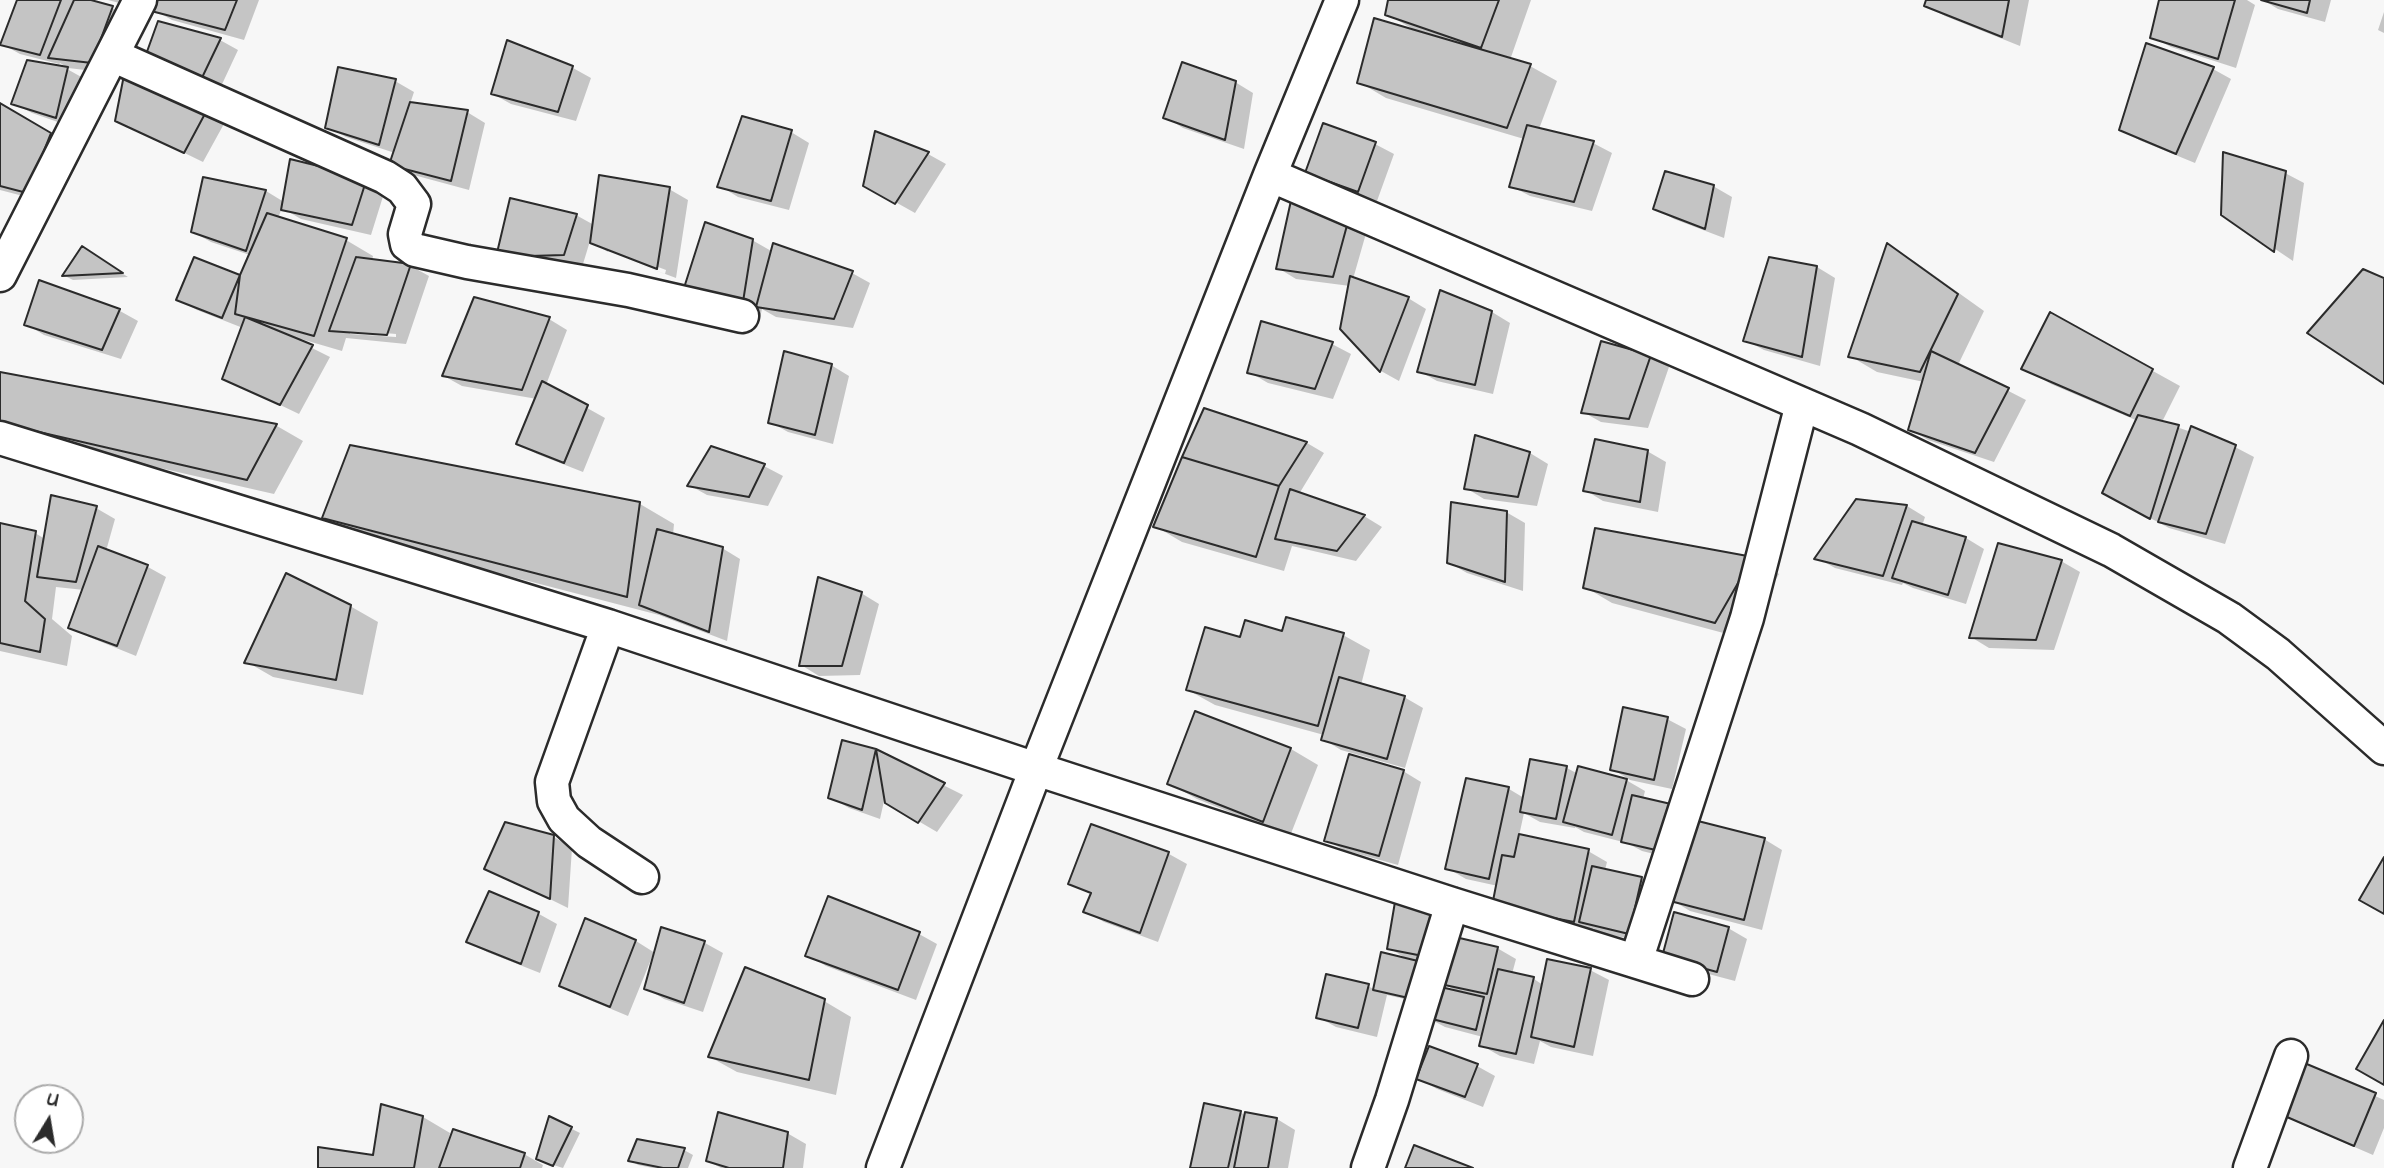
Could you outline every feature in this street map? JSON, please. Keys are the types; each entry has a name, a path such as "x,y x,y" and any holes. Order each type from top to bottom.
{"street":[{"path":"0,275 140,0"},
{"path":"883,1168 1036,769 1270,175 1342,0"},
{"path":"112,55 386,177 402,188 414,204 405,234 407,244 415,250 467,262 628,290 743,316"},
{"path":"1270,175 1860,429 2111,550 2229,618 2278,654 2384,748"},
{"path":"1636,961 1747,618 1802,404"},
{"path":"0,438 608,626 1036,769 1692,979"},
{"path":"608,626 552,782 554,802 564,819 589,842 642,877"},
{"path":"1368,1168 1392,1100 1452,904"},
{"path":"2250,1168 2291,1056"}],"building":[{"path":"17,0 61,0 40,55 0,45"},
{"path":"74,0 91,0 113,6 92,63 48,58"},
{"path":"156,0 237,0 225,30 151,11"},
{"path":"1388,0 1499,0 1481,48 1385,15"},
{"path":"1926,0 2009,0 2002,37 1924,6"},
{"path":"2159,0 2235,0 2218,59 2150,38"},
{"path":"2261,0 2310,0 2307,13"},
{"path":"1374,18 1531,64 1507,128 1357,83"},
{"path":"158,21 221,38 198,86 144,60"},
{"path":"507,40 573,66 558,112 491,94"},
{"path":"2146,43 2214,67 2176,154 2119,130"},
{"path":"27,60 68,67 56,118 11,104"},
{"path":"1182,62 1236,81 1225,140 1163,118"},
{"path":"338,67 396,79 379,145 325,128"},
{"path":"124,75 207,110 184,153 115,121"},
{"path":"410,102 468,110 451,181 389,165"},
{"path":"0,103 51,133 27,193 0,186"},
{"path":"742,116 792,130 771,201 717,187"},
{"path":"1323,123 1376,142 1358,192 1305,173"},
{"path":"1527,125 1594,141 1574,202 1509,187"},
{"path":"875,131 929,152 895,204 863,186"},
{"path":"2223,152 2286,171 2274,252 2221,215"},
{"path":"290,159 367,178 352,225 281,210"},
{"path":"1665,171 1714,185 1705,229 1653,209"},
{"path":"599,175 670,187 657,269 590,243"},
{"path":"203,177 266,190 246,251 191,232"},
{"path":"1292,196 1349,218 1333,277 1276,269"},
{"path":"510,198 577,214 564,255 496,257"},
{"path":"267,213 347,238 314,336 235,314 240,275"},
{"path":"705,222 753,239 742,308 683,291"},
{"path":"773,243 853,271 834,319 756,307"},
{"path":"1887,243 1958,294 1920,372 1848,357"},
{"path":"82,246 123,273 62,276"},
{"path":"194,257 240,275 222,318 176,300"},
{"path":"356,257 411,264 387,335 329,331"},
{"path":"1769,257 1817,266 1802,357 1743,341"},
{"path":"2363,269 2384,278 2384,384 2307,333"},
{"path":"1350,276 1409,297 1380,372 1340,329"},
{"path":"39,280 120,309 102,350 24,325"},
{"path":"1440,290 1492,311 1475,385 1417,372"},
{"path":"474,297 550,317 522,390 442,376"},
{"path":"2050,312 2153,369 2130,416 2021,369"},
{"path":"245,317 313,345 280,405 222,379"},
{"path":"1261,321 1333,342 1315,389 1247,373"},
{"path":"1601,341 1651,355 1629,419 1581,413"},
{"path":"784,351 832,364 815,435 768,423"},
{"path":"1931,351 2009,388 1975,453 1908,430"},
{"path":"0,372 277,424 247,480 0,423"},
{"path":"542,381 588,405 564,463 516,444"},
{"path":"1204,408 1307,442 1279,486 1182,457"},
{"path":"2138,415 2179,425 2150,519 2102,493"},
{"path":"2191,426 2236,445 2206,534 2158,522"},
{"path":"1475,435 1530,452 1518,497 1464,489"},
{"path":"1595,439 1648,450 1640,502 1583,491"},
{"path":"350,445 640,502 627,597 322,518"},
{"path":"711,446 765,464 749,497 687,486"},
{"path":"1182,457 1279,486 1256,557 1153,527"},
{"path":"1290,489 1365,515 1337,551 1275,539"},
{"path":"51,495 97,506 76,582 37,577"},
{"path":"1856,499 1907,505 1883,576 1814,559"},
{"path":"1451,502 1507,511 1505,582 1447,563"},
{"path":"1912,521 1966,537 1948,595 1892,578"},
{"path":"0,523 36,531 25,601 45,619 40,652 0,643"},
{"path":"1595,528 1753,557 1715,623 1583,588"},
{"path":"657,529 723,547 709,632 639,605"},
{"path":"1998,543 2062,560 2036,640 1969,638"},
{"path":"98,546 148,565 117,646 68,628"},
{"path":"286,573 351,605 336,680 244,663"},
{"path":"818,577 862,592 842,666 799,666"},
{"path":"1286,617 1344,633 1318,726 1186,690 1205,627 1240,637 1245,620 1282,631"},
{"path":"1339,677 1405,696 1387,759 1321,740"},
{"path":"1623,707 1668,717 1654,780 1610,770"},
{"path":"1195,711 1291,748 1263,822 1167,784"},
{"path":"842,740 876,749 862,810 828,798"},
{"path":"876,749 945,783 918,823 885,803"},
{"path":"1349,754 1404,770 1379,856 1324,841"},
{"path":"1530,759 1567,766 1556,819 1520,812"},
{"path":"1578,766 1627,779 1612,835 1563,822"},
{"path":"1466,778 1509,787 1489,879 1445,869"},
{"path":"1632,795 1671,804 1660,851 1621,842"},
{"path":"1690,819 1765,838 1744,920 1670,901"},
{"path":"505,822 554,835 550,899 484,869"},
{"path":"1091,824 1169,852 1140,933 1083,912 1091,893 1068,884"},
{"path":"1519,834 1589,849 1574,922 1492,906 1502,855 1514,857"},
{"path":"2384,857 2384,914 2359,900"},
{"path":"1592,866 1642,877 1629,934 1579,922"},
{"path":"489,891 539,912 521,964 466,942"},
{"path":"828,896 920,932 898,990 805,956"},
{"path":"1395,902 1437,909 1428,957 1387,949"},
{"path":"1674,912 1729,927 1717,972 1662,957"},
{"path":"585,918 636,940 610,1007 559,986"},
{"path":"661,927 705,941 684,1003 644,989"},
{"path":"1451,936 1498,947 1487,994 1440,984"},
{"path":"1381,952 1422,962 1413,999 1373,990"},
{"path":"1547,959 1591,968 1574,1047 1531,1037"},
{"path":"745,967 825,999 809,1080 708,1057"},
{"path":"1498,969 1534,977 1516,1054 1479,1046"},
{"path":"1326,974 1369,984 1358,1028 1316,1018"},
{"path":"1432,985 1484,997 1476,1030 1424,1017"},
{"path":"2384,1020 2384,1085 2356,1069"},
{"path":"1429,1046 1478,1064 1465,1097 1416,1079"},
{"path":"2302,1062 2376,1093 2354,1146 2280,1114"},
{"path":"1204,1103 1241,1111 1228,1168 1190,1168"},
{"path":"381,1104 423,1116 414,1168 318,1168 318,1147 373,1155"},
{"path":"718,1112 788,1132 783,1168 729,1168 706,1161"},
{"path":"1245,1112 1277,1118 1268,1168 1234,1168"},
{"path":"549,1116 572,1127 553,1166 536,1159"},
{"path":"453,1129 525,1153 520,1168 439,1168"},
{"path":"637,1139 685,1148 678,1168 628,1161"},
{"path":"1414,1145 1473,1168 1405,1168"}]}
